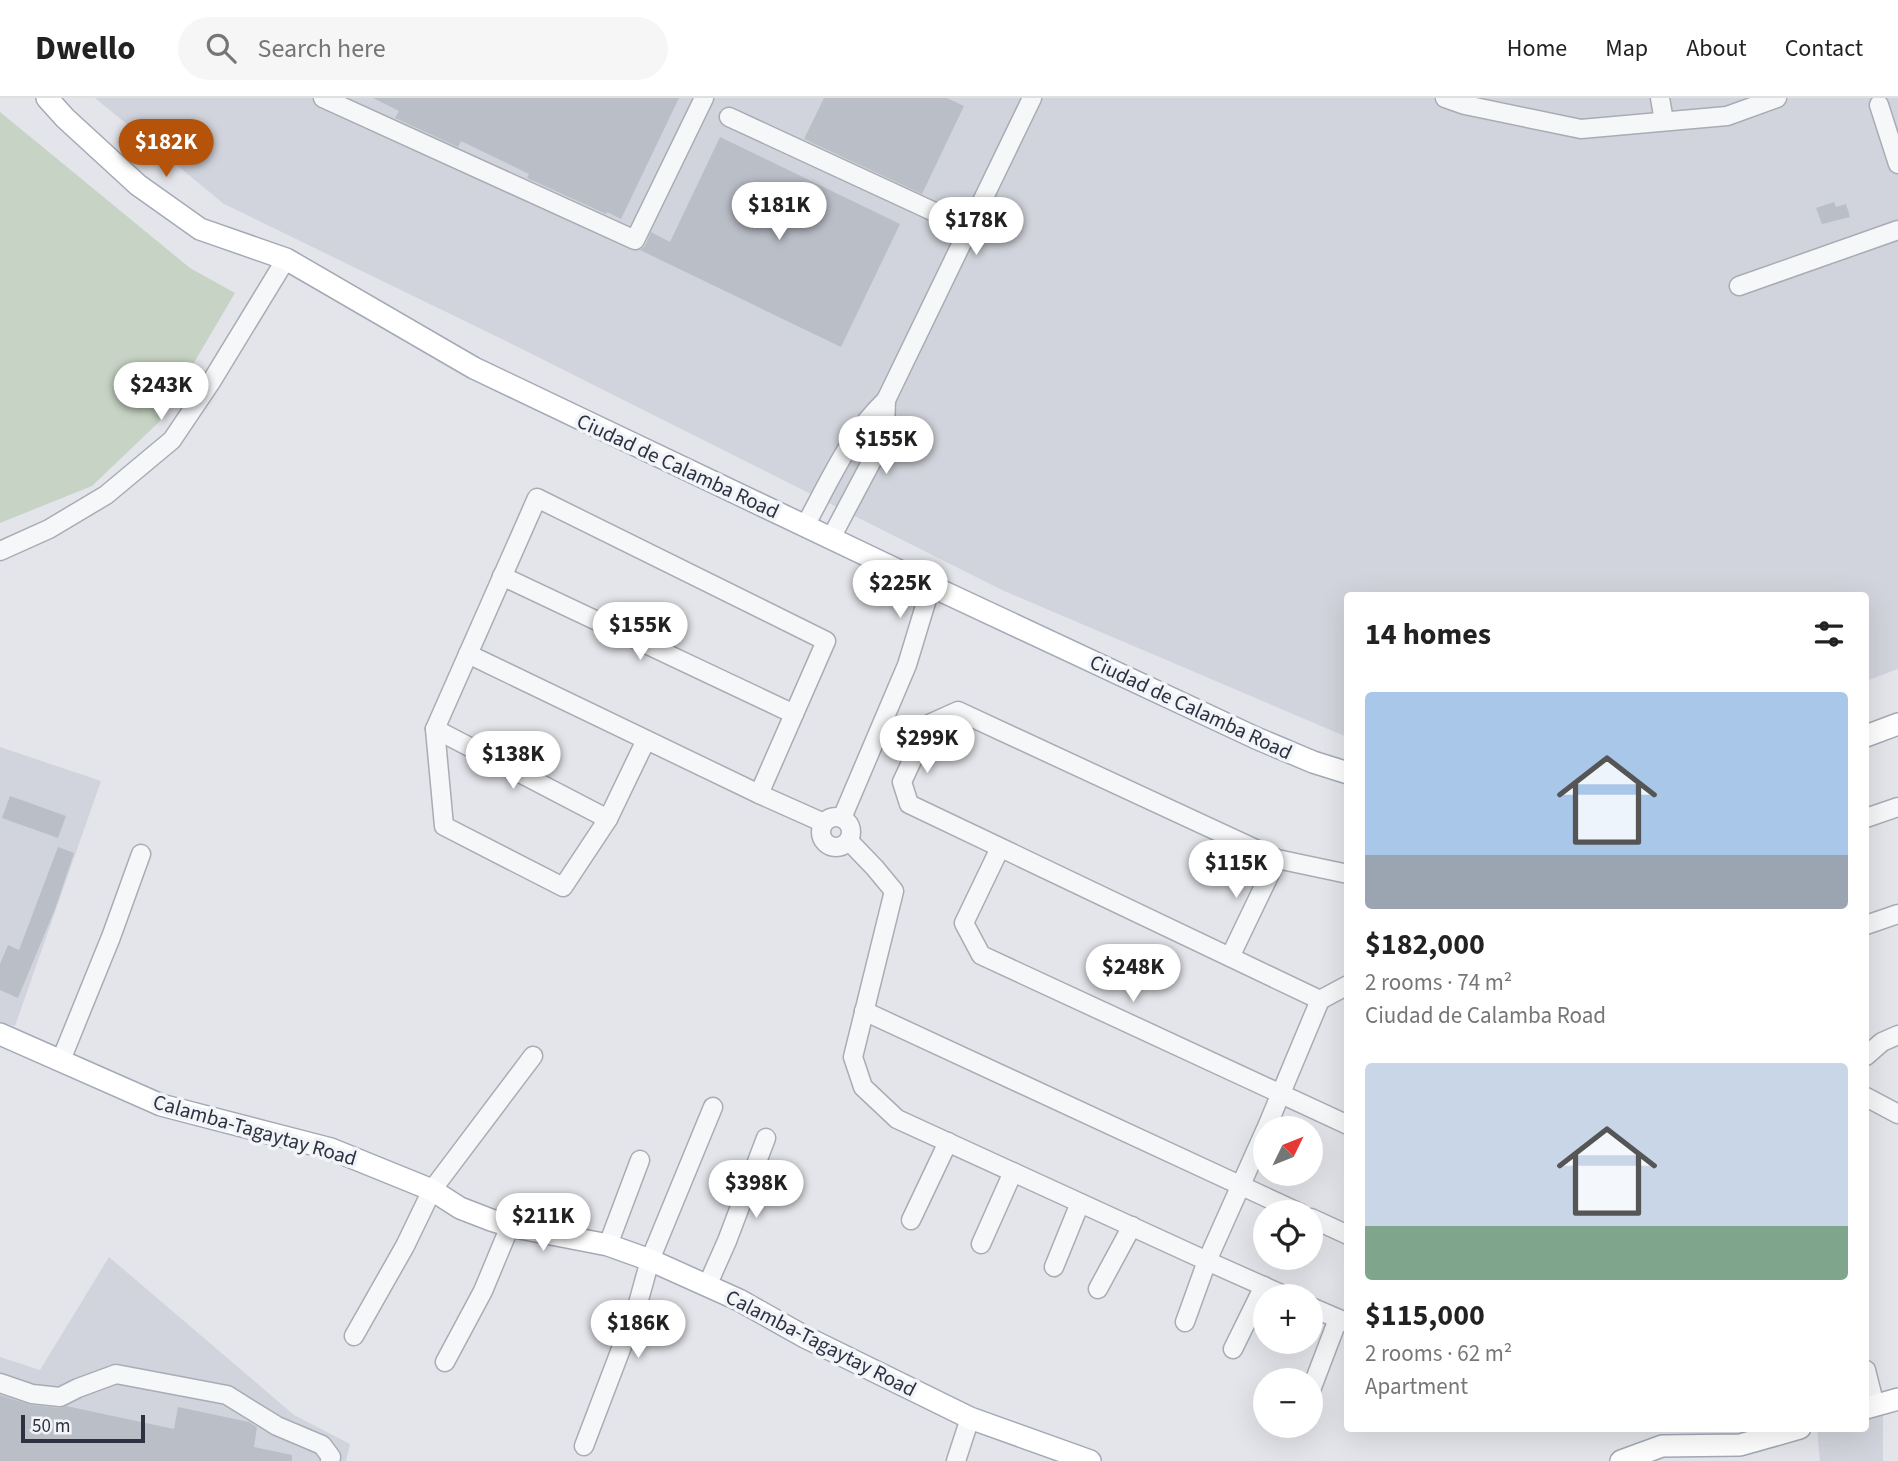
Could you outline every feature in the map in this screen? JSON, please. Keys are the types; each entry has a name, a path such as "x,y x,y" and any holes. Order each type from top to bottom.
{"main road":[{"name":"Ciudad de Calamba Road","path":"47,98 138,185 200,229 286,260 474,368 930,586 1256,738 1344,772"},
{"path":"1869,735 1898,724"},
{"name":"Calamba-Tagaytay Road","path":"0,1034 160,1105 331,1149 432,1190 460,1208 510,1226 608,1245 650,1260 739,1300 806,1337 970,1418 1090,1461"},
{"path":"1870,1407 1898,1399"},
{"path":"1621,1461 1662,1446 1738,1453 1790,1432"}],"street":[{"path":"323,98 635,240 704,98"},
{"path":"805,526 848,446 868,417 886,400 1032,98"},
{"path":"1445,98 1465,105 1491,104 1581,129 1727,116 1777,98"},
{"path":"1660,98 1664,121"},
{"path":"1879,106 1898,161"},
{"path":"729,117 969,228"},
{"path":"1739,286 1898,230"},
{"path":"0,551 50,529 106,495 172,440 286,260"},
{"path":"831,538 876,453 885,428 886,400"},
{"path":"646,740 608,819 563,887 444,826 435,729 537,498 826,641 759,794"},
{"path":"502,576 794,714"},
{"path":"842,818 907,665 930,586"},
{"path":"468,654 824,823"},
{"path":"1320,1000 909,804 902,782 929,724 958,711 1277,859 1344,873"},
{"path":"435,729 608,819"},
{"path":"1869,817 1898,807"},
{"path":"829,818 842,818 848,822 852,835 844,845 830,846 821,836 821,829 829,818"},
{"path":"849,841 894,891 853,1057 863,1087 897,1119 1259,1284"},
{"path":"1000,848 964,923 981,955 1344,1123"},
{"path":"61,1060 141,854"},
{"path":"1230,957 1277,859"},
{"path":"1869,924 1898,914"},
{"path":"1272,1116 1320,1000 1344,987"},
{"path":"864,1011 1273,1200"},
{"path":"1869,1053 1882,1042 1898,1035"},
{"path":"354,1336 405,1246 432,1190 533,1056"},
{"path":"1869,1099 1898,1114"},
{"path":"584,1446 632,1320 650,1260 713,1107"},
{"path":"707,1286 766,1138"},
{"path":"911,1220 948,1142"},
{"path":"608,1245 640,1160"},
{"path":"1185,1322 1207,1261 1253,1160"},
{"path":"981,1244 1013,1172"},
{"path":"1054,1267 1080,1203"},
{"path":"1323,1224 1344,1233"},
{"path":"444,1362 483,1291 510,1226"},
{"path":"1098,1289 1132,1226"},
{"path":"1233,1349 1253,1308"},
{"path":"1321,1368 1343,1321 1323,1312"},
{"path":"0,1383 32,1394 60,1397 116,1374 227,1395 277,1426 323,1445 331,1457 330,1461"},
{"path":"956,1461 970,1418"}],"shaded area":[{"path":"95,98 1898,98 1898,669 1869,680 1869,592 1344,592 1344,736 1004,591 518,347 224,204"},
{"path":"0,747 101,781 15,1026 0,1022"},
{"path":"109,1257 294,1415 350,1444 346,1461 0,1461 0,1357 40,1370"},
{"path":"1883,1409 1883,1461 1820,1461 1817,1432 1869,1432 1869,1412"}],"green space":[{"path":"0,112 190,268 235,293 159,422 92,486 0,523"}],"building":[{"path":"373,98 679,98 621,219 527,178 529,174 461,141 458,147 395,118 399,111"},
{"path":"824,98 947,98 964,106 922,194 804,139"},
{"path":"720,137 900,224 841,347 640,250 645,246 651,232 670,242"},
{"path":"1834,202 1836,207 1846,204 1850,217 1822,224 1816,208"},
{"path":"10,796 66,816 58,838 2,818"},
{"path":"58,847 74,853 55,909 18,998 0,990 0,964 8,945 19,950"},
{"path":"0,1395 31,1405 59,1408 66,1406 174,1429 178,1407 249,1422 257,1427 254,1447 292,1455 292,1461 0,1461"}]}
